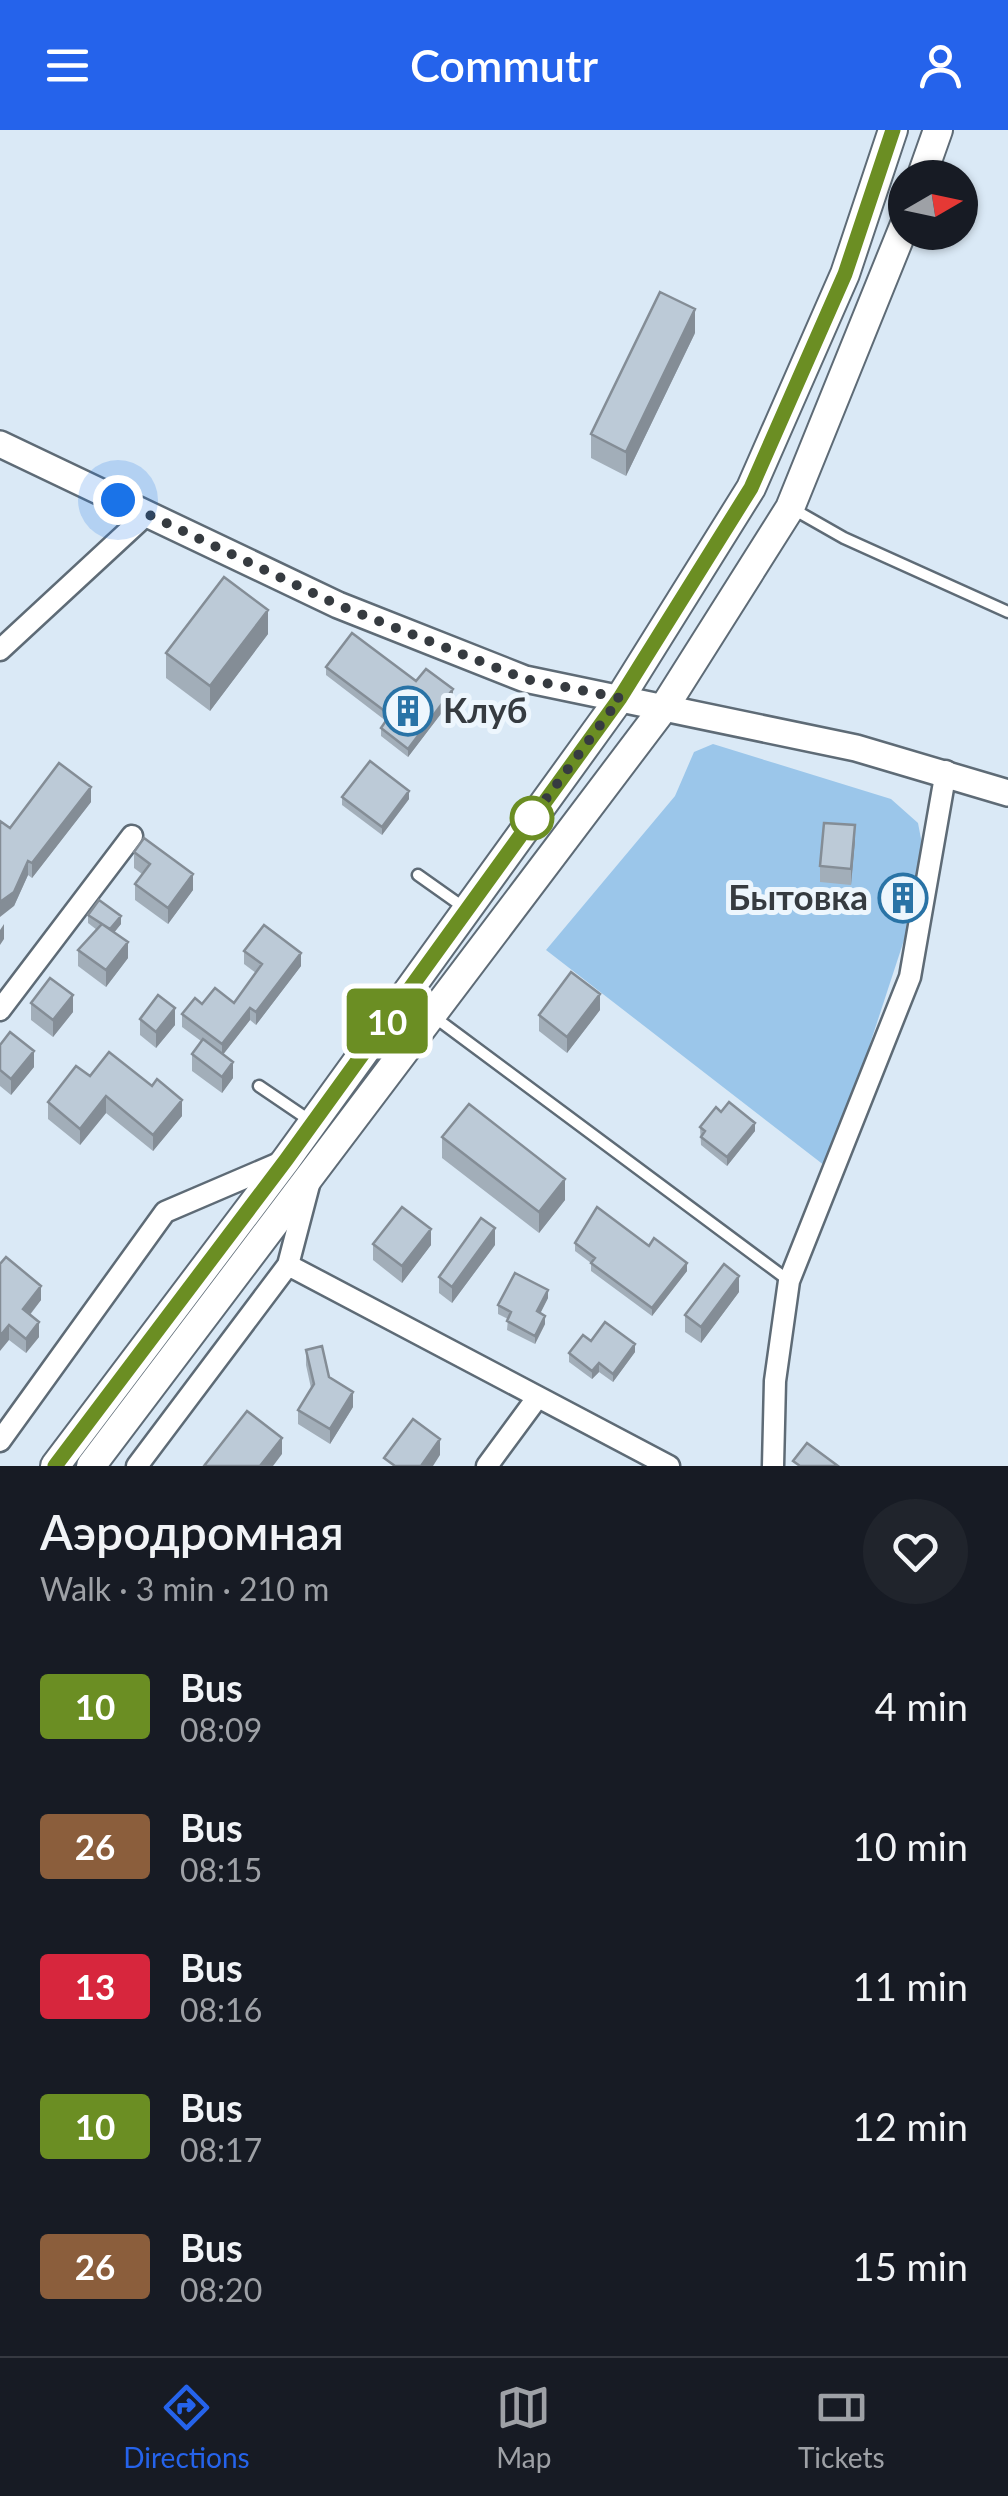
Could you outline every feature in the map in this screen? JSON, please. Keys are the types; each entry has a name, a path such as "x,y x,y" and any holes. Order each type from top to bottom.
{"main road":[{"path":"55,1466 314,1122 620,698 751,488 845,274 893,130"},
{"path":"927,160 938,130"},
{"path":"92,1466 665,706 790,508 894,250"}],"street":[{"path":"0,444 338,605 525,679 665,706 946,771 1008,793"},
{"path":"0,650 147,514"},
{"path":"774,1466 775,1382 789,1281 910,977 946,771"},
{"path":"0,1010 132,836"},
{"path":"0,1441 165,1212 286,1160"},
{"path":"137,1466 288,1265 313,1172"},
{"path":"288,1265 669,1466"},
{"path":"487,1466 536,1398"}],"lane":[{"path":"790,508 844,538 1008,612"},
{"path":"418,876 467,910"},
{"path":"431,1015 789,1281"},
{"path":"259,1086 314,1122"}],"shaded area":[{"path":"713,744 891,799 918,823 927,870 829,1169 546,950 675,796 694,752"}],"building":[{"path":"660,292 695,309 626,452 591,434"},
{"path":"224,577 268,610 210,686 166,653"},
{"name":"Клуб","path":"352,633 416,681 426,669 453,689 408,749 381,728 390,715 326,667"},
{"path":"370,761 409,791 382,827 342,797"},
{"path":"59,763 91,787 32,863 28,861 14,892 0,902 0,821 10,828"},
{"path":"824,823 855,825 851,869 820,866"},
{"path":"144,838 193,874 168,908 135,884 150,864 134,852"},
{"path":"99,900 121,916 110,929 88,915"},
{"path":"102,924 128,942 106,970 78,950"},
{"path":"264,925 301,953 256,1012 250,1008 222,1044 182,1014 195,998 202,1004 215,988 234,1003 262,964 244,951"},
{"path":"571,972 600,994 567,1037 539,1015"},
{"path":"50,978 73,995 53,1020 31,1003"},
{"path":"158,995 175,1008 156,1032 140,1019"},
{"path":"10,1032 34,1051 11,1079 0,1070 0,1045"},
{"path":"203,1039 233,1062 222,1077 192,1054"},
{"path":"109,1052 152,1086 157,1079 182,1100 153,1135 106,1096 80,1129 48,1102 76,1066 90,1076"},
{"path":"729,1102 755,1123 727,1157 701,1137 705,1131 700,1127 716,1107 721,1112"},
{"path":"469,1104 565,1179 539,1212 442,1137"},
{"path":"402,1207 431,1229 402,1266 373,1244"},
{"path":"597,1207 649,1246 654,1238 687,1263 652,1308 591,1263 595,1258 575,1243"},
{"path":"481,1218 495,1228 452,1287 439,1277"},
{"path":"6,1257 41,1286 23,1309 39,1322 26,1339 9,1325 0,1336 0,1264"},
{"path":"724,1264 739,1276 701,1327 685,1315"},
{"path":"515,1273 548,1290 537,1311 545,1316 535,1336 507,1321 511,1312 498,1305"},
{"path":"605,1322 635,1344 613,1374 599,1363 592,1371 569,1353 583,1335 591,1341"},
{"path":"322,1346 329,1377 353,1392 330,1429 298,1410 314,1384 306,1350"},
{"path":"247,1411 282,1438 260,1466 204,1466"},
{"path":"413,1419 440,1439 421,1466 395,1466 384,1458"},
{"path":"807,1443 838,1466 800,1466 793,1461"}],"bus line":[{"name":"10","path":"55,1466 286,1160 620,698 751,488 845,274 893,130"}],"place":[{"name":"Клуб","path":"408,711"},
{"name":"Бытовка","path":"903,898"}],"route":[{"path":"118,500 338,605 525,679 620,698 532,818"}]}
